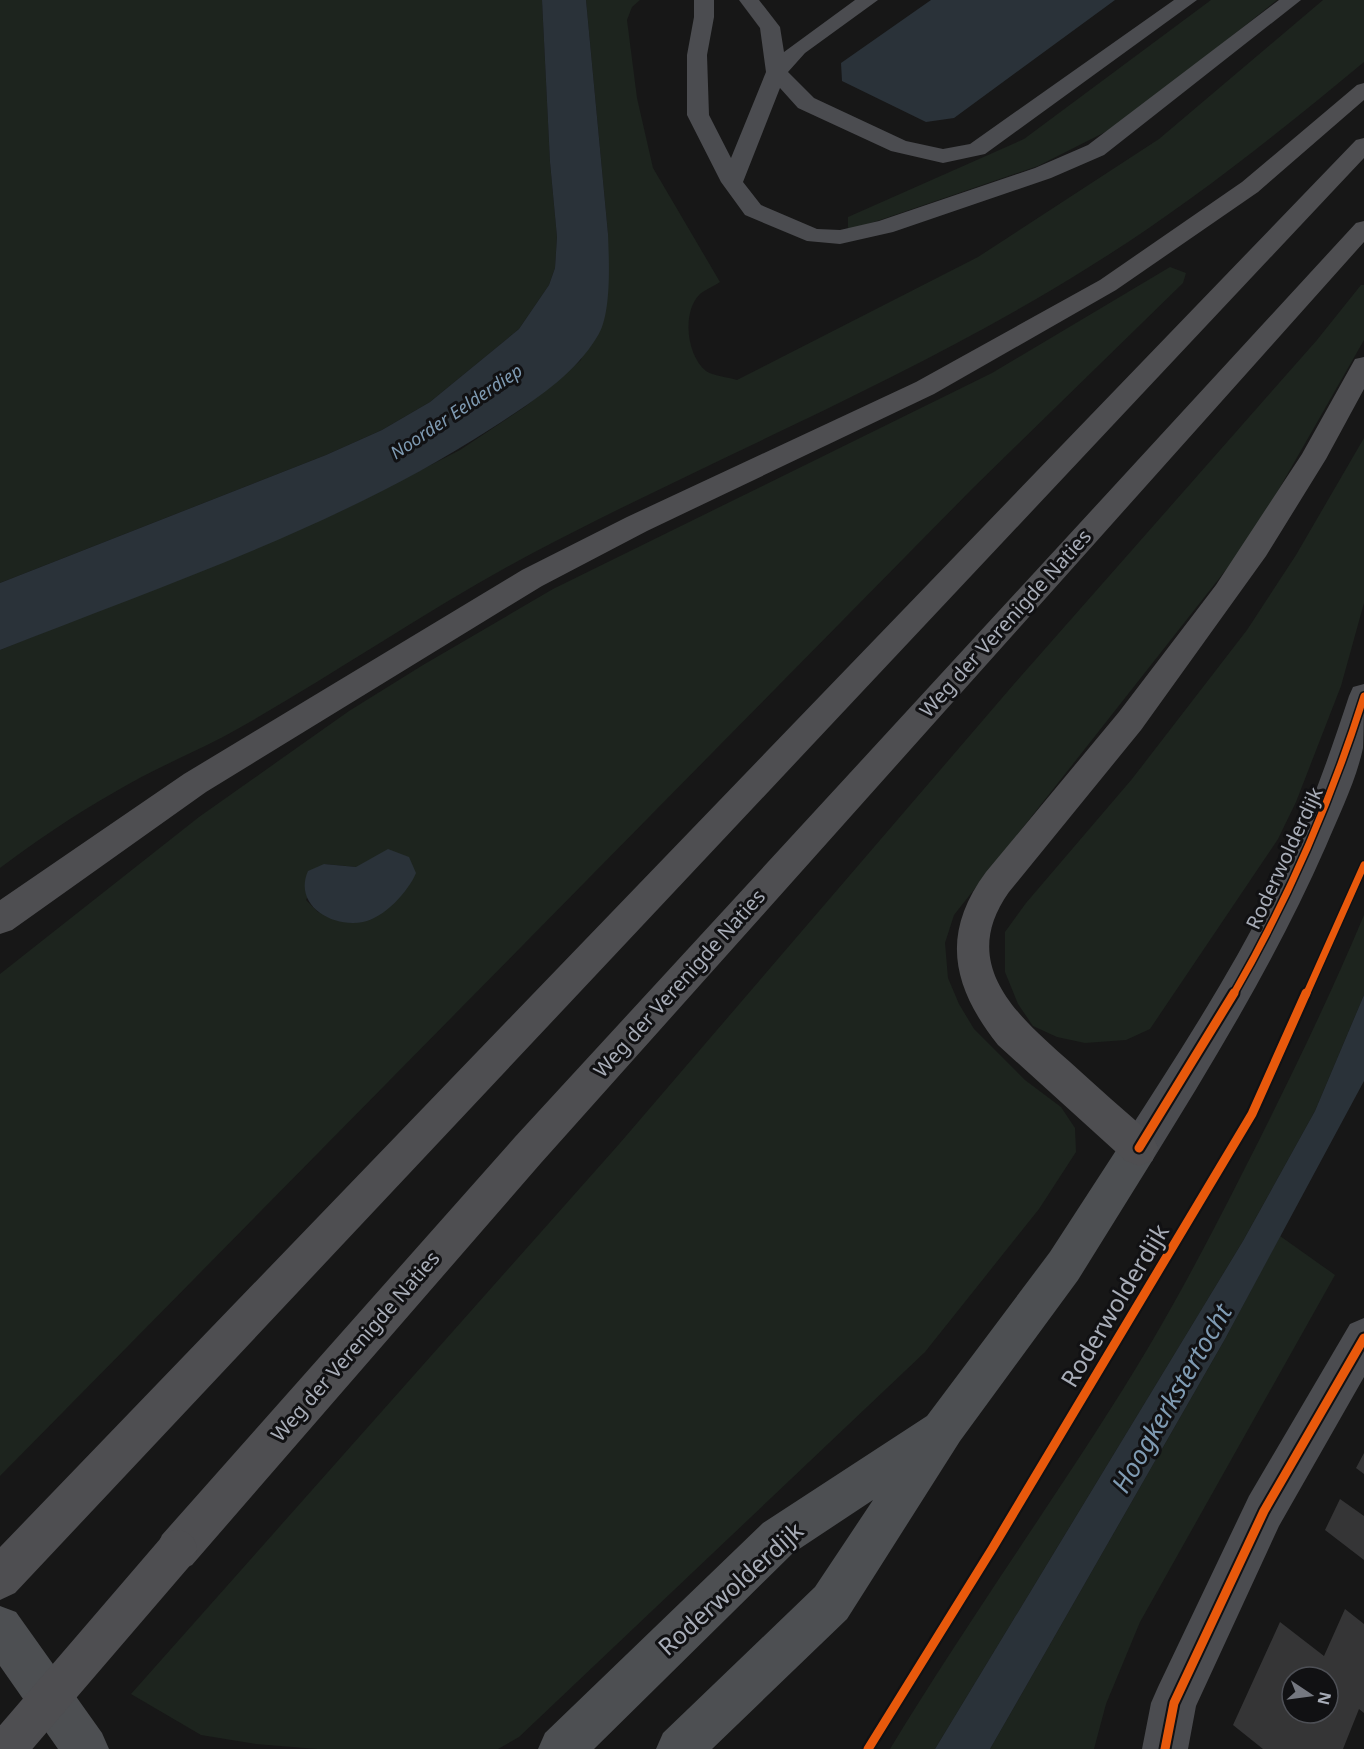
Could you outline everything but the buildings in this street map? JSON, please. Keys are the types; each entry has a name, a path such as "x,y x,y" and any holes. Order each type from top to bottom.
{"highway":[{"path":"2,916 195,783 532,578 637,524 925,388 1108,285 1146,261 1250,187 1364,89"},
{"path":"0,1578 1364,145"},
{"name":"Weg der Verenigde Naties","path":"6,1749 177,1550 528,1150 1364,228"},
{"path":"1139,1148 1011,1033 996,1016 985,997 974,967 972,948 976,920 994,888 1131,721 1256,553 1307,471 1364,365"}],"main road":[{"name":"Roderwolderdijk","path":"679,1749 831,1603 945,1426 1064,1266 1139,1148"},
{"name":"Roderwolderdijk","path":"561,1749 778,1538 945,1426"},
{"path":"0,1628 86,1749"}],"street":[{"path":"704,0 704,17 697,56 698,115 732,182 753,210 786,226 815,236 840,237 885,227 1043,173 1096,150 1291,0"},
{"path":"749,0 770,27 776,72 806,103 899,146 943,156 977,149 1187,0"},
{"path":"732,182 776,72 798,49 868,0"},
{"name":"Roderwolderdijk","path":"1139,1148 1213,1029 1293,888 1350,749 1364,696"},
{"path":"1165,1749 1174,1703 1264,1511 1364,1338"}],"shaded area":[{"path":"0,0 542,0 550,162 557,237 555,268 549,285 519,329 430,402 382,430 326,455 0,583"},
{"path":"586,0 640,0 632,7 627,20 637,98 653,168 720,282 700,294 694,302 689,322 691,344 699,364 706,371 737,380 978,257 1159,139 1323,0 1364,0 1364,62 1264,143 1161,220 1021,308 882,382 599,519 492,575 241,727 98,801 0,868 0,650 339,512 460,450 526,406 581,360 608,234"},
{"path":"1211,0 1277,0 1123,123 1038,166 848,231 848,217 1024,139"},
{"path":"1170,267 1186,273 1183,283 972,489 0,1476 0,974 199,817 349,711 423,665 553,589 992,373","holes":["324,864 356,867 343,921 318,912 306,900"]},
{"path":"1361,285 1364,285 1364,340 1251,538 954,915 945,943 948,978 959,1004 974,1029 1025,1080 1061,1107 1075,1128 1076,1152 1039,1209 925,1352 519,1737 498,1749 317,1749 256,1744 201,1735 131,1694 620,1143 1014,684 1317,340"},
{"path":"1364,438 1364,603 1341,686 1296,802 1278,839 1150,1029 1126,1040 1085,1043 1057,1037 1033,1026 1018,1004 1005,972 1005,932 1026,903 1132,779 1247,630 1296,555"},
{"path":"1364,915 1364,995 1315,1111 1243,1241 935,1749 890,1749 1113,1405 1165,1318 1214,1229 1276,1106 1322,1011"},
{"path":"1280,1236 1335,1275 1140,1622 1106,1704 1094,1749 990,1749 1225,1339"}],"water":[{"name":"Noorder Eelderdiep","path":"542,0 586,0 608,234 609,273 605,315 597,337 576,365 550,388 492,428 375,495 252,551 0,650 0,583 326,455 382,430 430,402 519,329 549,285 555,268 557,237 550,162"},
{"path":"931,0 1115,0 954,118 926,122 842,81 841,63"},
{"path":"388,849 409,857 416,873 401,896 387,910 371,920 351,923 328,917 318,912 311,904 306,894 305,883 308,871 324,864 356,867"},
{"name":"Hoogkerkstertocht","path":"1364,995 1364,1081 1225,1339 990,1749 935,1749 1243,1241 1315,1111"}],"cycle path":[{"path":"1139,1148 1206,1040 1269,930 1323,816 1364,696"},
{"path":"868,1749 992,1549 1252,1114 1364,865"},
{"path":"1165,1749 1174,1703 1264,1511 1364,1338"}]}
